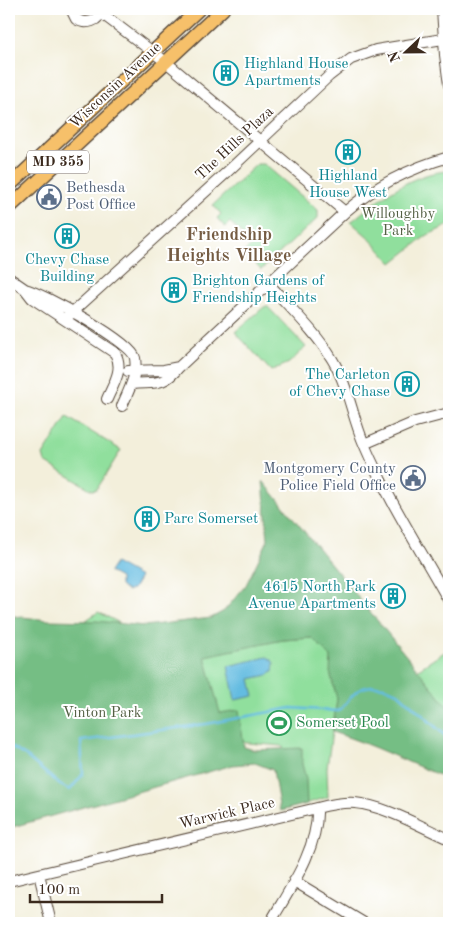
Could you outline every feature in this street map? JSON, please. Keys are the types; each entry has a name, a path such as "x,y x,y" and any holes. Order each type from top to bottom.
{"main road":[{"name":"Wisconsin Avenue","path":"9,186 199,9"},
{"name":"Wisconsin Avenue","path":"9,208 223,9"}],"street":[{"path":"71,9 76,19 85,23 95,20 101,11 166,62 345,212"},
{"path":"442,9 447,38 449,84"},
{"name":"The Hills Plaza","path":"68,316 260,142 329,76 352,59 376,50 447,38"},
{"path":"132,384 162,382 170,378 179,367 345,212 370,192 388,181 423,165 449,157"},
{"path":"9,278 25,289 32,298 106,332 129,348 134,357 134,371 132,384 122,406"},
{"path":"268,284 316,336 331,358 344,382 364,444 388,492 449,601"},
{"path":"68,316 115,353 118,359 119,372 107,399"},
{"path":"119,372 164,370 179,367"},
{"path":"364,444 415,422 449,413"},
{"name":"Warwick Place","path":"9,881 317,808 346,803 363,804 384,810 449,839"},
{"path":"270,923 294,881 315,834 318,821 317,808"},
{"path":"39,874 51,923"},
{"path":"294,881 364,923"}],"green space":[{"path":"257,164 264,164 318,210 318,218 261,270 244,252 252,245 230,222 225,227 217,218 221,214 213,205"},
{"name":"Willoughby Park","path":"449,171 449,225 426,236 392,263 351,222 397,188 422,176"},
{"path":"267,306 306,347 289,363 271,371 235,332"},
{"path":"67,417 121,450 97,489 92,490 45,462 43,455"},
{"path":"263,481 449,708 449,779 362,742 332,732 337,699 330,672 331,657 312,638 283,640 205,656 220,713 239,710 244,747 254,750 302,748 307,804 280,811 273,770 255,763 233,765 9,828 9,614 48,620 97,621 144,626 211,618 224,611 246,585 268,540"},
{"name":"Vinton Park","path":"98,612 183,655 283,640 312,638 331,657 340,700 332,732 327,768 328,797 298,806 294,755 281,746 228,741 9,828 28,660"},
{"path":"449,649 449,708 417,670"}],"water":[{"path":"115,563 140,577 133,589 127,591 120,586 120,578 109,572"},
{"path":"267,657 274,663 273,672 250,679 254,696 235,700 228,666"}],"waterway":[{"path":"9,746 27,757 60,785 70,790 83,774 81,741 206,724 291,708 339,711 356,692 374,686 384,687 398,693 449,739"}],"place":[{"name":"Highland House Apartments","path":"226,73"},
{"name":"Highland House West","path":"348,152"},
{"name":"Bethesda Post Office","path":"49,197"},
{"name":"Chevy Chase Building","path":"67,236"},
{"name":"Brighton Gardens of Friendship Heights","path":"174,290"},
{"name":"The Carleton of Chevy Chase","path":"407,384"},
{"name":"Montgomery County Police Field Office","path":"413,478"},
{"name":"Parc Somerset","path":"147,519"},
{"name":"4615 North Park Avenue Apartments","path":"393,596"},
{"name":"Somerset Pool","path":"279,723"}],"district":[{"name":"Friendship Heights Village","path":"229,245"}]}
